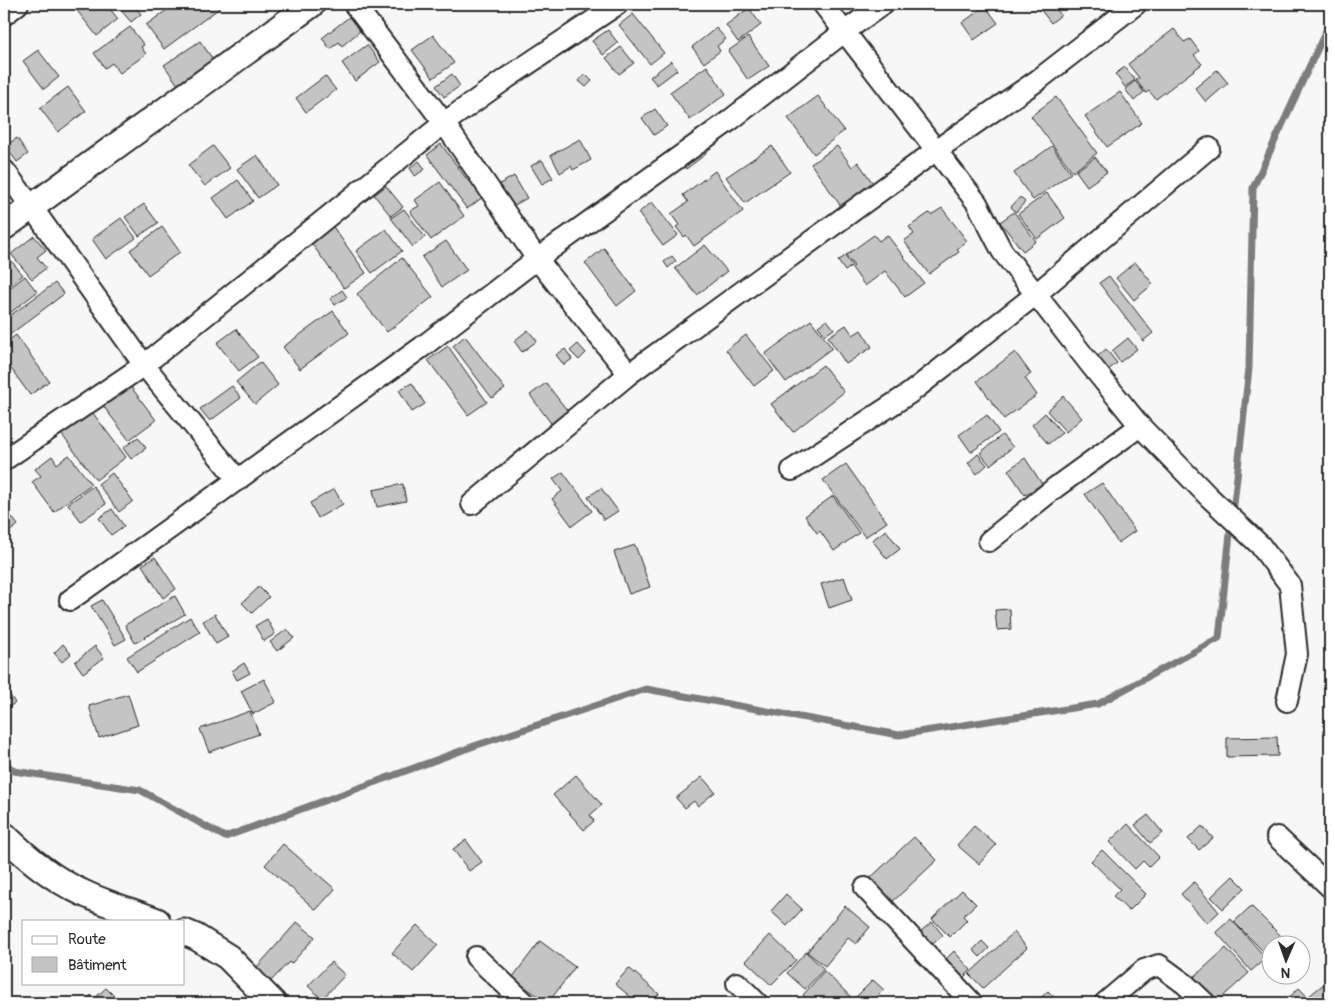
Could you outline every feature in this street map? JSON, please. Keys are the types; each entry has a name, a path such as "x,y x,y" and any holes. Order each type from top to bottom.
{"street":[{"path":"4,14 18,4"},
{"path":"4,227 312,4"},
{"path":"354,4 444,123 537,259 629,374"},
{"path":"4,460 144,364 444,123 507,78 618,4"},
{"path":"823,4 976,203 1002,251 1035,295 1140,426 1209,497 1260,545 1290,585 1297,654 1287,701"},
{"path":"70,600 422,347 537,259 729,121 883,4"},
{"path":"472,504 629,374 935,151 1038,80 1136,4"},
{"path":"792,470 910,393 1035,295 1209,148"},
{"path":"4,170 144,364 238,480"},
{"path":"989,541 1056,487 1140,426"},
{"path":"4,835 26,858 57,879 82,893 154,920"},
{"path":"1277,837 1330,887"},
{"path":"865,888 972,1003"},
{"path":"185,932 196,937 228,958 273,1003"},
{"path":"476,957 525,1003"},
{"path":"1104,1003 1144,970 1159,965 1185,984 1205,1003"},
{"path":"737,983 757,1003"}],"building":[{"path":"80,4 106,4 118,19 97,36 75,8"},
{"path":"124,4 133,4 141,14 131,22 119,8"},
{"path":"175,4 225,4 164,49 146,25"},
{"path":"1036,4 1052,4 1061,15 1051,23"},
{"path":"985,6 998,23 974,40 962,23"},
{"path":"749,8 761,25 738,42 726,25"},
{"path":"633,14 664,53 650,64 619,25"},
{"path":"349,17 360,31 342,46 339,42 330,49 322,38"},
{"path":"130,27 144,45 141,47 146,54 120,73 112,63 105,68 94,53"},
{"path":"716,28 726,39 717,46 720,51 704,63 692,47"},
{"path":"1174,29 1184,42 1190,39 1199,51 1194,55 1202,64 1156,99 1149,91 1146,93 1136,80 1139,78 1128,64"},
{"path":"608,30 618,43 603,55 592,41"},
{"path":"433,35 454,63 433,78 412,50"},
{"path":"748,37 769,66 748,80 728,51"},
{"path":"200,41 214,61 178,85 164,65"},
{"path":"367,45 380,62 355,81 342,63"},
{"path":"621,47 634,63 619,74 606,58"},
{"path":"38,50 59,77 44,89 23,61"},
{"path":"671,61 677,70 657,85 650,77"},
{"path":"707,66 726,94 690,120 670,92"},
{"path":"1125,67 1135,80 1125,87 1115,74"},
{"path":"1217,70 1228,83 1206,102 1195,88"},
{"path":"452,74 460,86 444,97 436,86"},
{"path":"585,74 592,81 586,87 579,81"},
{"path":"325,76 336,90 306,112 296,98"},
{"path":"1135,81 1144,92 1134,101 1125,89"},
{"path":"68,87 86,111 58,132 40,108"},
{"path":"1120,92 1142,123 1107,147 1085,116"},
{"path":"818,96 844,131 814,154 788,118"},
{"path":"1056,97 1097,153 1073,172 1031,116"},
{"path":"655,109 667,126 654,135 642,118"},
{"path":"17,138 28,154 17,162 5,146"},
{"path":"580,139 591,160 573,170 571,166 560,173 551,155"},
{"path":"441,144 468,181 474,177 487,194 467,209 427,155"},
{"path":"213,146 230,168 205,186 188,165"},
{"path":"699,146 706,154 686,169 680,161"},
{"path":"772,146 790,172 745,203 726,177"},
{"path":"837,146 852,167 858,162 877,189 845,212 811,164"},
{"path":"1052,146 1071,173 1033,200 1014,173"},
{"path":"257,155 277,185 258,198 237,169"},
{"path":"1095,157 1107,172 1087,186 1076,171"},
{"path":"542,160 553,178 542,184 531,166"},
{"path":"419,161 425,169 415,176 410,168"},
{"path":"715,171 743,211 694,246 686,235 684,237 676,227 679,225 671,214 688,202 683,195"},
{"path":"514,176 527,198 513,206 500,184"},
{"path":"238,180 253,201 228,219 213,198"},
{"path":"440,182 464,216 431,240 410,211 419,206 415,200"},
{"path":"386,186 403,207 391,216 374,195"},
{"path":"1047,193 1065,218 1037,239 1018,214"},
{"path":"1020,197 1025,202 1016,212 1011,207"},
{"path":"652,202 678,235 663,246 638,213"},
{"path":"144,204 158,223 139,236 125,217"},
{"path":"942,208 967,241 957,249 959,252 929,274 904,241 914,234 909,227 929,213 931,215"},
{"path":"404,209 425,237 413,247 391,218"},
{"path":"1014,212 1036,241 1023,251 1000,222"},
{"path":"121,218 136,238 106,259 92,239"},
{"path":"331,224 366,273 344,288 309,240"},
{"path":"162,227 180,252 148,275 130,250"},
{"path":"386,229 402,251 372,273 356,251"},
{"path":"874,235 879,241 887,235 924,283 905,297 885,271 865,286 852,268 854,266 846,255"},
{"path":"34,236 46,250 37,257 46,268 32,279 11,254"},
{"path":"446,241 467,270 442,287 422,257"},
{"path":"705,245 727,271 697,295 675,268"},
{"path":"604,248 636,291 617,306 585,263"},
{"path":"672,256 676,261 668,268 664,262"},
{"path":"845,256 852,266 845,271 838,261"},
{"path":"8,257 23,275 7,288 4,285 4,260"},
{"path":"402,258 433,297 387,332 357,294"},
{"path":"1135,262 1153,284 1134,300 1116,278"},
{"path":"25,276 37,292 6,316 4,312 4,288 6,291"},
{"path":"1109,276 1153,333 1143,341 1099,283"},
{"path":"55,283 64,294 4,339 4,320"},
{"path":"342,290 347,297 335,305 330,299"},
{"path":"333,311 349,333 300,369 283,347"},
{"path":"811,320 832,348 786,382 765,354"},
{"path":"827,320 834,329 825,335 818,326"},
{"path":"846,325 853,335 861,330 872,347 846,364 828,337"},
{"path":"236,329 258,357 239,371 217,343"},
{"path":"528,330 537,341 522,352 514,341"},
{"path":"16,335 49,381 30,395 4,359 4,344"},
{"path":"746,335 774,371 754,386 726,350"},
{"path":"465,336 505,389 492,398 453,346"},
{"path":"1128,338 1137,349 1120,362 1112,351"},
{"path":"578,344 586,353 579,360 570,351"},
{"path":"448,346 487,402 468,415 428,360"},
{"path":"565,349 572,359 564,365 556,355"},
{"path":"1106,349 1117,363 1108,370 1097,357"},
{"path":"1015,352 1031,374 1025,378 1037,395 1004,419 977,381"},
{"path":"260,362 278,385 255,404 236,382"},
{"path":"823,365 844,392 793,432 771,404"},
{"path":"128,383 156,420 129,440 101,403"},
{"path":"412,383 425,404 412,412 399,390"},
{"path":"546,383 573,418 556,430 530,395"},
{"path":"232,386 241,398 210,421 200,409"},
{"path":"1063,396 1082,418 1066,432 1047,411"},
{"path":"86,404 126,457 96,480 56,427"},
{"path":"1045,413 1062,433 1048,444 1032,425"},
{"path":"987,415 999,432 971,452 959,435"},
{"path":"1002,435 1013,447 990,465 980,453"},
{"path":"138,437 146,448 131,459 123,448"},
{"path":"978,454 987,465 977,474 968,463"},
{"path":"69,455 91,484 54,512 32,482 41,476 35,469 52,456 57,464"},
{"path":"1025,458 1042,484 1025,495 1008,470"},
{"path":"846,464 887,522 865,537 823,480"},
{"path":"563,472 592,511 572,526 552,499 562,491 553,479"},
{"path":"112,473 133,501 119,512 98,484"},
{"path":"1102,483 1135,531 1118,543 1085,494"},
{"path":"403,484 406,501 377,507 373,490"},
{"path":"93,486 106,504 81,521 68,504"},
{"path":"601,488 618,511 604,520 588,497"},
{"path":"334,489 343,504 318,518 310,503"},
{"path":"833,496 859,533 834,551 820,531 817,533 805,516"},
{"path":"4,507 18,525 4,536"},
{"path":"112,509 124,526 111,535 99,518"},
{"path":"886,530 900,549 887,559 872,540"},
{"path":"635,545 650,587 629,594 614,552"},
{"path":"155,557 176,589 163,598 142,565"},
{"path":"844,577 852,600 829,608 821,584"},
{"path":"259,587 269,597 252,613 242,603"},
{"path":"175,596 185,614 135,643 125,625"},
{"path":"102,600 126,639 115,645 91,606"},
{"path":"1010,609 1011,629 997,630 995,610"},
{"path":"215,614 228,637 216,644 203,621"},
{"path":"190,617 200,632 137,672 127,657"},
{"path":"267,619 275,634 264,641 255,626"},
{"path":"287,629 294,638 277,651 270,642"},
{"path":"63,644 71,654 62,662 54,653"},
{"path":"95,646 104,658 83,673 75,662"},
{"path":"244,663 250,673 237,680 232,671"},
{"path":"264,679 276,702 253,714 241,691"},
{"path":"4,686 15,703 4,710"},
{"path":"128,694 138,725 99,738 89,706"},
{"path":"250,711 259,734 209,752 200,729"},
{"path":"1277,737 1278,756 1227,757 1227,738"},
{"path":"576,775 602,805 590,815 594,821 584,830 553,795"},
{"path":"702,777 715,792 698,806 694,801 685,808 676,798"},
{"path":"1148,815 1163,833 1150,843 1135,825"},
{"path":"1128,824 1159,857 1149,867 1143,861 1135,869 1109,842"},
{"path":"974,826 996,845 979,864 957,845"},
{"path":"1202,826 1213,838 1199,850 1188,839"},
{"path":"914,837 937,860 888,906 865,883"},
{"path":"466,840 482,862 469,871 453,849"},
{"path":"283,844 335,889 316,910 265,865"},
{"path":"1102,850 1146,894 1129,911 1113,896 1120,889 1091,861"},
{"path":"1233,876 1245,888 1223,909 1211,897"},
{"path":"1194,882 1219,912 1207,923 1181,894"},
{"path":"962,890 976,904 963,916 967,920 950,937 932,919"},
{"path":"786,894 802,909 787,926 771,911"},
{"path":"845,906 870,927 856,944 848,938 825,966 807,952"},
{"path":"1251,906 1279,934 1262,934 1262,950 1234,922"},
{"path":"1231,919 1262,954 1262,961 1251,971 1216,932"},
{"path":"297,922 315,937 291,964 289,962 271,981 256,968"},
{"path":"932,922 943,935 927,949 915,936"},
{"path":"417,925 438,945 413,972 392,953"},
{"path":"1014,932 1027,948 983,988 969,974"},
{"path":"770,935 796,960 771,985 746,961"},
{"path":"540,941 575,967 548,1003 512,978"},
{"path":"982,941 989,948 980,957 973,950"},
{"path":"1226,948 1249,973 1217,1002 1194,977"},
{"path":"954,951 971,970 960,981 942,963"},
{"path":"806,952 824,969 805,989 787,973"},
{"path":"331,962 345,975 322,999 308,986"},
{"path":"629,968 659,994 651,1003 638,1003 615,984"},
{"path":"824,971 853,999 849,1003 812,1003 803,995"},
{"path":"1330,979 1330,1003 1316,1003 1309,996"},
{"path":"873,980 884,990 871,1003 861,1003 855,998"},
{"path":"106,988 115,997 108,1003 102,1003 96,997"},
{"path":"1299,988 1314,1003 1283,1003"},
{"path":"1048,991 1060,1003 1035,1003"},
{"path":"91,995 100,1003 84,1003"},
{"path":"383,995 390,1003 375,1003"},
{"path":"394,998 400,1003 390,1003"}],"waterway":[{"path":"1233,513 1249,368 1253,188 1330,22"},
{"path":"4,762 14,771 140,790 225,837 474,746 646,689 899,735 1098,704 1219,638 1231,524"}]}
